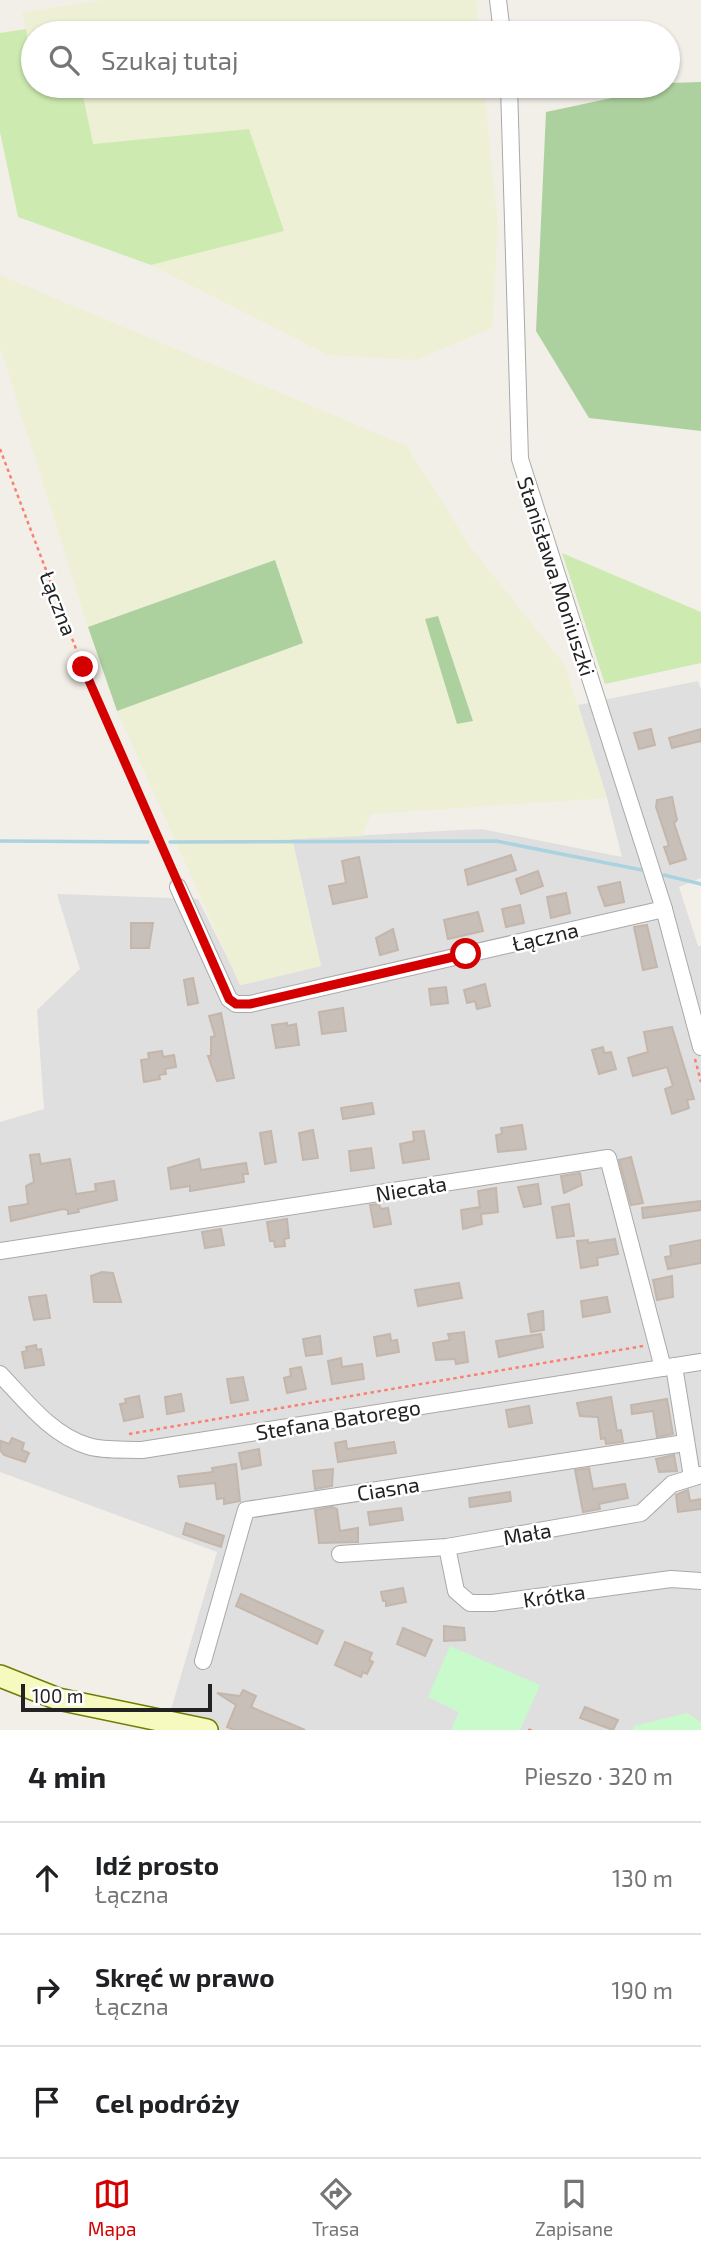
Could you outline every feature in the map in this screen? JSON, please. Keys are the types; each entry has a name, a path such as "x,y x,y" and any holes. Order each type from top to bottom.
{"street":[{"path":"498,0 501,21"},
{"name":"Stanisława Moniuszki","path":"509,98 520,459 664,909 701,1047"},
{"name":"Łączna","path":"178,887 229,999 236,1004 250,1004 664,909"},
{"name":"Niecała","path":"0,1251 608,1158 666,1363"},
{"name":"Stefana Batorego","path":"0,1374 33,1410 60,1431 88,1446 142,1450 666,1363 701,1362"},
{"path":"666,1363 685,1443 696,1476"},
{"name":"Ciasna","path":"204,1661 246,1510 685,1443"},
{"name":"Mała","path":"340,1555 447,1546 641,1513 672,1484 696,1476"},
{"name":"Krótka","path":"447,1546 456,1591 470,1603 492,1603 671,1579 701,1581"},
{"path":"0,1676 67,1701 207,1730"}],"path":[{"name":"Łączna","path":"0,449 92,691 178,887"},
{"path":"127,1435 643,1346 653,1349 654,1355 666,1363"},
{"path":"528,1730 534,1730"}],"shaded area":[{"path":"698,681 701,690 701,878 679,887 698,946 701,946 701,1730 165,1730 217,1552 0,1472 0,1122 44,1109 37,1010 80,969 57,894 198,899 241,985 321,966 292,839 481,829 622,857 578,705"}],"green space":[{"path":"105,0 476,0 478,21 24,21 22,12"},
{"path":"21,30 21,98 83,98 93,144 249,129 284,231 151,265 18,217 0,132 0,33"},
{"path":"701,82 701,431 589,418 536,331 546,112 612,98 680,98 680,83"},
{"path":"49,98 485,98 498,227 492,328 416,360 328,355 151,265 284,231 93,144"},
{"path":"0,275 407,446 470,546 565,665 607,798 371,814 362,836 292,839 321,966 240,985 117,711 303,643 275,560 88,627 0,347"},
{"path":"562,553 701,612 701,663 605,684"},
{"path":"275,560 303,643 117,711 88,627"},
{"path":"438,616 473,721 457,724 425,619"},
{"path":"450,1646 540,1685 520,1730 451,1730 459,1712 428,1697"},
{"path":"687,1713 701,1722 701,1730 633,1730 634,1726"}],"building":[{"path":"651,729 655,745 639,749 634,733"},
{"path":"701,729 701,741 672,748 669,738"},
{"path":"672,797 677,820 674,823 686,859 670,864 664,847 669,846 656,807 657,800"},
{"path":"511,855 516,870 468,885 465,870"},
{"path":"359,857 367,897 333,904 329,886 346,883 342,861"},
{"path":"538,871 543,886 521,894 516,879"},
{"path":"620,882 624,902 605,906 598,887"},
{"path":"566,893 570,913 551,918 547,897"},
{"path":"520,905 524,923 506,927 502,909"},
{"path":"478,912 483,931 448,939 444,920"},
{"path":"131,923 153,923 149,948 131,948"},
{"path":"647,925 657,967 643,970 634,927"},
{"path":"393,929 398,950 380,955 376,938"},
{"path":"193,978 198,1003 188,1005 184,980"},
{"path":"485,984 490,1006 477,1009 475,1001 467,1003 464,990"},
{"path":"446,987 448,1003 431,1005 429,989"},
{"path":"343,1008 346,1031 322,1034 319,1012"},
{"path":"221,1013 234,1078 217,1081 208,1056 211,1056 211,1037 215,1036 209,1016"},
{"path":"287,1023 287,1026 296,1024 299,1045 276,1048 272,1025"},
{"path":"672,1027 694,1099 687,1100 689,1108 672,1114 665,1089 673,1086 667,1067 633,1076 628,1058 648,1052 644,1032"},
{"path":"603,1047 604,1053 611,1052 616,1069 599,1074 592,1050"},
{"path":"162,1051 163,1057 174,1055 176,1067 165,1069 166,1074 159,1075 160,1079 144,1082 141,1060 149,1059 148,1053"},
{"path":"372,1103 374,1114 343,1119 341,1108"},
{"path":"522,1125 526,1149 498,1152 496,1135 502,1134 501,1128"},
{"path":"313,1130 318,1158 303,1160 299,1133"},
{"path":"271,1131 276,1162 265,1164 260,1133"},
{"path":"424,1131 429,1159 403,1163 400,1144 414,1141 413,1132"},
{"path":"371,1148 374,1168 351,1171 349,1151"},
{"path":"39,1154 41,1164 70,1159 76,1194 96,1191 95,1184 114,1181 117,1200 78,1209 79,1212 68,1214 68,1210 63,1209 11,1221 9,1207 28,1204 26,1186 34,1182 30,1155"},
{"path":"631,1157 643,1203 631,1205 619,1160"},
{"path":"199,1159 201,1170 246,1163 248,1174 243,1174 244,1182 190,1191 190,1186 171,1189 168,1168"},
{"path":"580,1173 582,1185 564,1193 561,1176"},
{"path":"538,1184 541,1204 524,1207 518,1187"},
{"path":"496,1188 498,1212 481,1214 482,1224 463,1229 461,1210 480,1207 478,1191"},
{"path":"701,1201 701,1210 643,1218 642,1208"},
{"path":"379,1204 381,1209 388,1208 391,1224 374,1227 370,1205"},
{"path":"569,1204 574,1236 557,1238 552,1207"},
{"path":"287,1219 289,1238 284,1239 285,1246 275,1247 274,1241 270,1241 267,1222"},
{"path":"221,1229 224,1245 205,1248 202,1232"},
{"path":"615,1239 618,1254 597,1258 598,1265 581,1268 577,1241 588,1240 588,1243"},
{"path":"701,1240 701,1263 668,1269 665,1257 671,1256 670,1246"},
{"path":"102,1272 113,1273 121,1302 94,1302 91,1276"},
{"path":"672,1276 673,1297 657,1300 653,1280"},
{"path":"459,1283 462,1298 418,1306 415,1290"},
{"path":"46,1295 50,1318 34,1320 29,1297"},
{"path":"607,1297 610,1312 583,1317 581,1301"},
{"path":"543,1311 544,1330 531,1332 528,1314"},
{"path":"464,1332 468,1362 456,1364 455,1359 436,1360 433,1343 450,1340 448,1334"},
{"path":"390,1334 391,1341 397,1340 399,1352 377,1356 374,1337"},
{"path":"541,1334 543,1347 499,1357 496,1341"},
{"path":"320,1336 322,1354 306,1356 303,1339"},
{"path":"36,1345 37,1350 41,1349 44,1365 25,1368 22,1352 27,1351 26,1347"},
{"path":"341,1358 342,1367 362,1364 364,1379 332,1384 328,1361"},
{"path":"301,1367 306,1389 287,1393 284,1378 291,1376 290,1369"},
{"path":"243,1377 248,1400 231,1403 227,1379"},
{"path":"181,1394 184,1411 167,1414 165,1397"},
{"path":"139,1396 143,1417 124,1421 120,1404 126,1403 125,1399"},
{"path":"611,1397 617,1431 621,1430 623,1442 606,1444 605,1438 601,1439 598,1417 580,1416 577,1403"},
{"path":"667,1399 673,1434 657,1437 653,1411 632,1414 631,1405"},
{"path":"529,1406 532,1423 509,1427 506,1410"},
{"path":"12,1438 24,1443 22,1450 29,1453 25,1462 4,1455 0,1450 1,1441 9,1444"},
{"path":"346,1441 347,1449 394,1442 396,1453 338,1462 335,1443"},
{"path":"259,1449 261,1465 242,1469 239,1453"},
{"path":"674,1455 677,1471 659,1472 656,1459"},
{"path":"236,1464 240,1501 224,1504 224,1498 217,1499 215,1483 180,1487 178,1476 213,1472 212,1468"},
{"path":"589,1468 593,1489 625,1484 628,1498 599,1504 600,1509 583,1512 575,1470"},
{"path":"333,1469 332,1486 315,1489 313,1471"},
{"path":"688,1490 690,1501 701,1499 701,1509 678,1512 676,1495"},
{"path":"510,1492 511,1501 470,1507 469,1498"},
{"path":"332,1507 337,1509 340,1531 358,1528 358,1542 319,1543 315,1510"},
{"path":"401,1508 403,1520 370,1525 368,1512"},
{"path":"186,1523 224,1536 221,1547 183,1534"},
{"path":"403,1588 406,1602 386,1606 381,1592"},
{"path":"241,1594 323,1631 317,1644 236,1606"},
{"path":"444,1626 464,1628 465,1640 444,1641"},
{"path":"403,1628 432,1640 425,1656 397,1644"},
{"path":"345,1642 372,1653 369,1660 373,1662 367,1674 363,1672 361,1677 335,1665"},
{"path":"243,1690 256,1696 251,1707 305,1730 234,1730 227,1727 236,1705 217,1693 240,1696"},
{"path":"585,1707 618,1720 613,1730 580,1718"}],"waterway":[{"path":"0,841 148,842"},
{"path":"170,842 496,841 642,870"},
{"path":"664,875 701,884"}],"route":[{"path":"83,667 229,999 236,1004 250,1004 466,954"}]}
